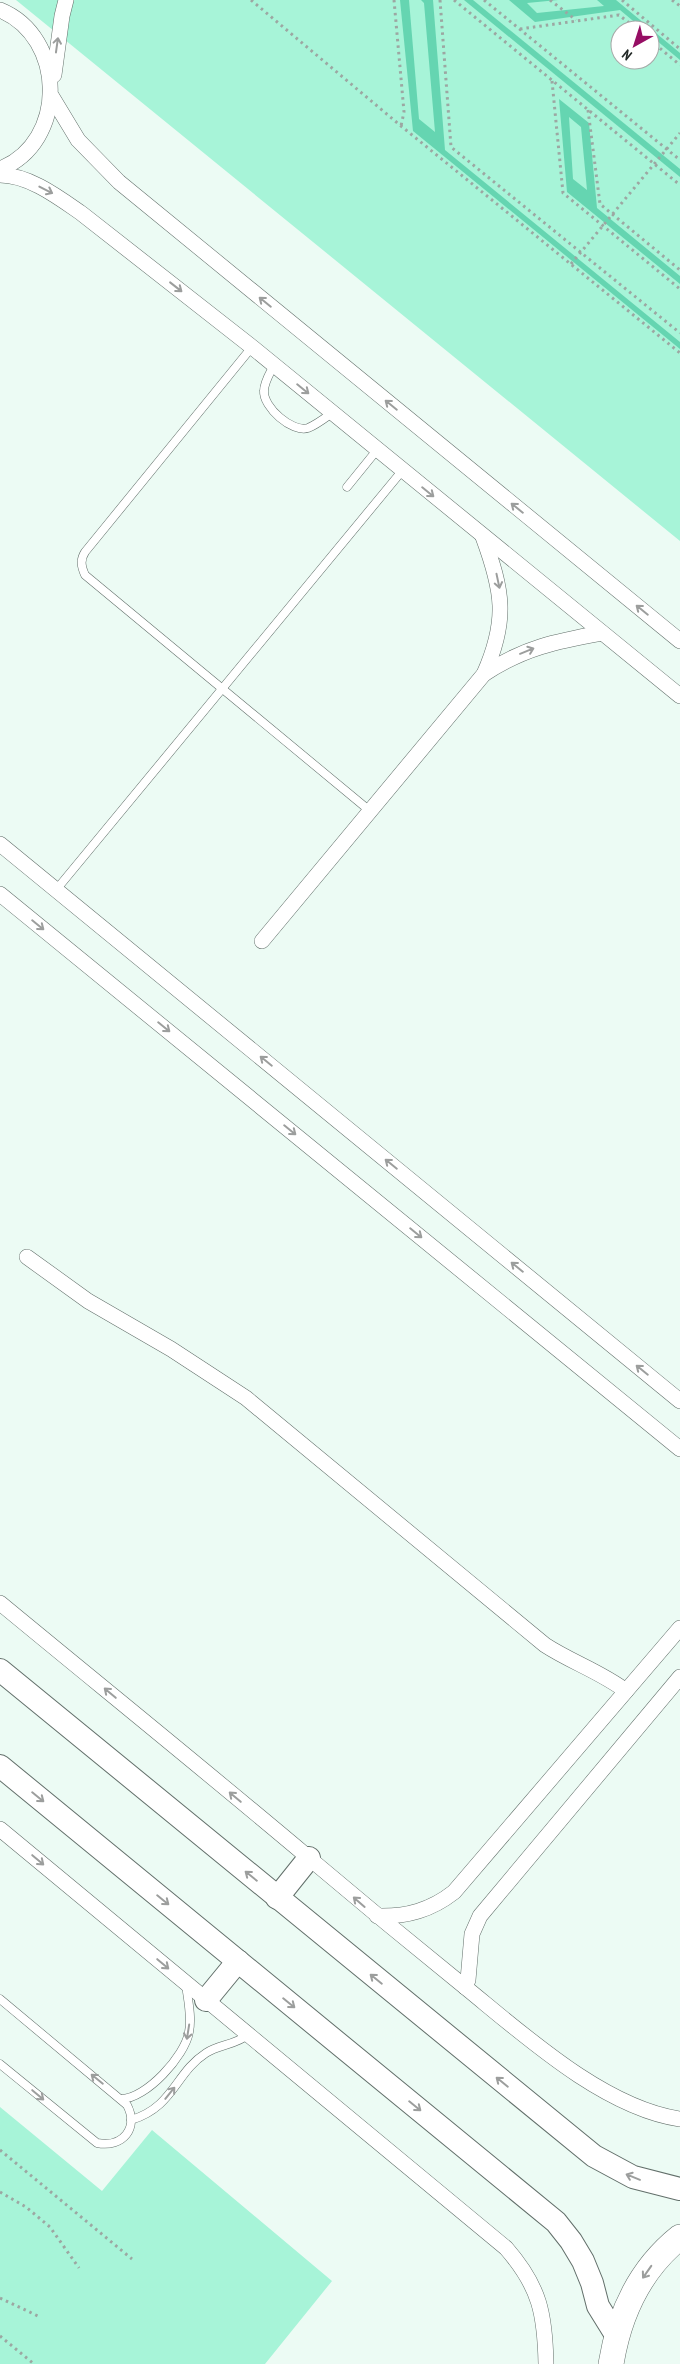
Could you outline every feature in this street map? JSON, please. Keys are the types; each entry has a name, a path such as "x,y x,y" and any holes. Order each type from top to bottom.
{"main road":[{"path":"0,1670 594,2156 633,2177 680,2190"},
{"path":"0,1766 556,2222 571,2241 583,2261 592,2283 598,2306 616,2335"},
{"path":"277,1898 309,1858"},
{"path":"206,2000 238,1962"},
{"path":"611,2364 616,2335 629,2300 647,2271 670,2245 680,2237"}],"street":[{"path":"0,169 23,154 37,138 47,118 66,0"},
{"path":"0,10 10,14 33,35 47,61 52,94 78,140 107,172 680,641"},
{"path":"0,175 8,175 34,184 58,197 252,347 680,696"},
{"path":"482,535 498,582 501,609 498,636 484,674"},
{"path":"262,940 484,674 517,654 534,647 602,633"},
{"path":"0,844 680,1401"},
{"path":"0,894 680,1449"},
{"path":"27,1257 88,1301 171,1348 246,1398 538,1640 558,1654 595,1671 626,1691"},
{"path":"0,1603 377,1916 537,2045 607,2092 639,2108 662,2116 680,2119"},
{"path":"377,1916 391,1917 418,1912 443,1900 454,1892 680,1628"},
{"path":"465,1987 468,1980 472,1934 480,1916 680,1677"},
{"path":"0,1829 506,2248 520,2263 539,2300 547,2340 546,2364"}],"lane":[{"path":"252,347 86,552 81,563 86,575 370,811"},
{"path":"274,365 264,385 264,397 270,407 290,424 298,428 309,428 332,413"},
{"path":"346,487 377,450"},
{"path":"56,890 402,471"},
{"path":"121,2098 129,2098 145,2091 184,2048 190,2030 186,1983"},
{"path":"0,1999 121,2098 131,2112 130,2129 120,2141 112,2144 97,2142 0,2064"},
{"path":"132,2120 148,2114 162,2104 206,2053 237,2042 249,2034"}],"path":[{"path":"251,0 401,126 680,353"},
{"path":"394,0 404,112 401,126"},
{"path":"440,0 451,147 680,333"},
{"path":"454,0 680,185"},
{"path":"484,0 680,160"},
{"path":"550,0 576,21"},
{"path":"622,0 680,49"},
{"path":"672,0 680,6"},
{"path":"520,29 619,15 625,20"},
{"path":"660,48 680,65"},
{"path":"552,80 563,193 680,289"},
{"path":"588,110 600,204 680,270"},
{"path":"571,264 680,133"},
{"path":"0,2150 132,2259"},
{"path":"0,2200 2,2193 26,2207 50,2227 79,2268"},
{"path":"0,2298 40,2317"},
{"path":"0,2336 34,2364"}],"shaded area":[{"path":"16,0 680,0 680,541"},
{"path":"400,0 409,0 419,119 435,132 424,3 421,0 433,0 445,150 680,342 680,349 413,131"},
{"path":"464,0 473,0 680,169 680,177"},
{"path":"509,0 558,0 527,3 537,13 604,6 597,0 616,0 640,20 632,20 620,10 535,22"},
{"path":"660,36 680,53 680,60 660,43"},
{"path":"559,99 589,123 597,208 680,276 680,284 567,192","holes":["569,117 581,127 587,190 573,179"]},
{"path":"0,2107 102,2191 152,2130 332,2281 265,2364 0,2364"}]}
